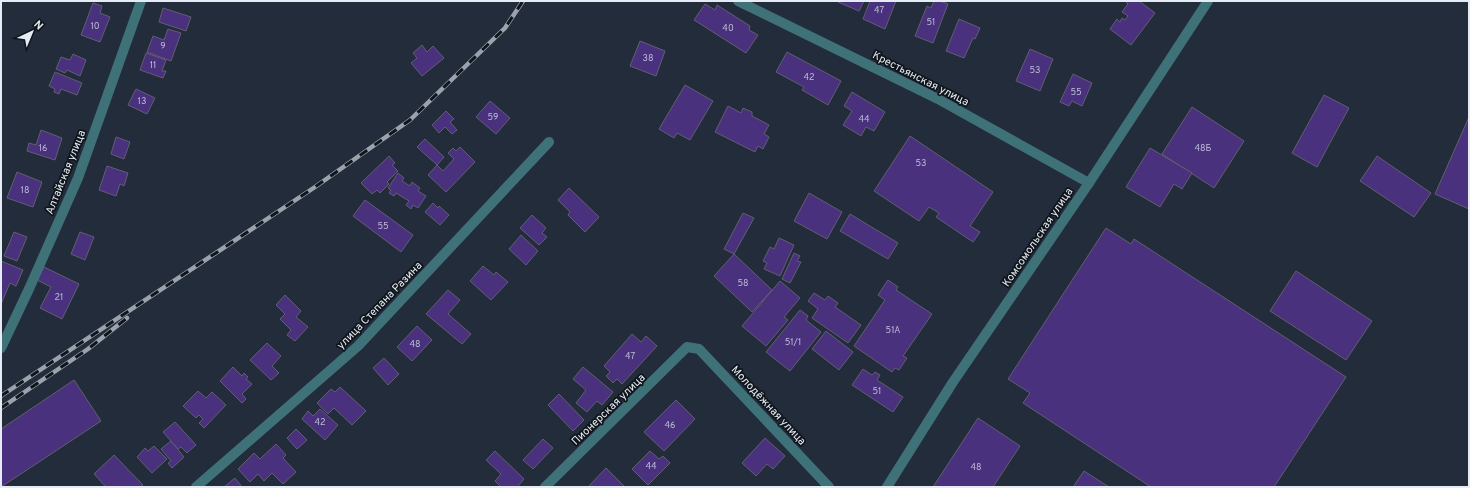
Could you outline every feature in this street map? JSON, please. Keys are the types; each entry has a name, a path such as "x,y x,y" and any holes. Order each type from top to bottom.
{"street":[{"name":"Алтайская улица","path":"1,348 78,178 141,1"},
{"name":"Крестьянская улица","path":"738,1 938,99 1088,183"},
{"name":"Комсомольская улица","path":"886,487 953,382 1088,183 1208,1"},
{"name":"улица Степана Разина","path":"196,487 358,346 549,142"},
{"name":"Пионерская улица","path":"545,487 687,347"},
{"name":"Молодёжная улица","path":"687,347 699,349 829,487"}],"building":[{"path":"864,1 859,11 838,2"},
{"path":"870,1 896,1 885,29 863,19"},
{"path":"934,1 940,1 948,4 933,43 915,36 927,6 931,8"},
{"path":"1125,1 1139,1 1155,13 1131,45 1110,29 1117,19 1120,22 1122,18 1125,20 1128,16 1122,12 1128,4"},
{"path":"93,3 102,6 100,13 110,17 100,42 81,35"},
{"path":"705,4 715,10 717,5 750,26 749,30 758,35 746,53 694,20"},
{"path":"163,8 191,17 186,31 159,22"},
{"path":"959,19 980,28 975,39 973,38 964,58 946,51"},
{"path":"168,29 181,33 171,61 147,52 153,36 164,40"},
{"path":"640,41 665,51 656,76 630,66"},
{"path":"422,45 427,52 433,46 444,58 422,76 411,63 417,58 413,53"},
{"path":"1030,49 1053,59 1040,91 1016,81"},
{"path":"787,52 841,81 828,105 802,90 804,87 776,72"},
{"path":"146,53 166,60 162,71 166,71 163,78 140,70"},
{"path":"73,54 86,60 80,76 67,70 65,73 56,69 61,57 70,60"},
{"path":"55,72 82,83 77,95 61,89 59,94 54,92 55,89 49,86"},
{"path":"1073,74 1092,83 1082,106 1072,101 1069,106 1060,102"},
{"path":"685,85 713,101 690,140 677,133 674,138 659,129"},
{"path":"136,89 155,98 147,114 128,105"},
{"path":"852,92 885,112 874,131 866,127 861,136 843,125 852,111 844,106"},
{"path":"1324,95 1349,108 1317,167 1292,153"},
{"path":"490,101 510,118 496,134 476,117"},
{"path":"728,106 741,113 743,108 752,112 752,116 769,125 764,134 769,137 763,149 758,146 755,152 715,132"},
{"path":"1192,107 1244,141 1214,188 1162,154"},
{"path":"446,111 454,119 450,122 457,130 452,134 445,127 439,133 432,125"},
{"path":"1469,117 1469,209 1435,194"},
{"path":"41,130 62,138 55,160 27,151 29,143 36,145"},
{"path":"910,136 993,192 970,226 980,232 973,242 936,217 939,213 929,207 919,221 874,191"},
{"path":"116,137 130,142 124,159 111,154"},
{"path":"425,139 444,157 437,165 417,147"},
{"path":"460,147 475,162 446,192 428,175 437,165 443,171 454,159 448,153 453,148 456,151"},
{"path":"1150,148 1192,173 1182,189 1174,184 1160,207 1126,187"},
{"path":"389,156 395,163 392,165 398,171 387,182 389,184 380,193 377,190 372,194 361,183"},
{"path":"1377,156 1431,193 1414,217 1360,181"},
{"path":"107,166 128,173 124,186 120,184 116,196 99,190"},
{"path":"17,172 42,182 33,207 7,198"},
{"path":"398,173 404,178 402,181 410,186 412,182 420,188 418,191 426,196 418,208 413,205 411,209 406,205 409,201 396,193 394,196 389,193 391,190 388,188"},
{"path":"569,188 599,217 585,232 568,215 570,212 558,200"},
{"path":"809,193 842,212 827,239 794,221"},
{"path":"365,200 413,235 401,252 353,216"},
{"path":"433,203 449,215 440,225 425,212"},
{"path":"743,213 754,218 734,254 724,249"},
{"path":"850,214 898,243 888,259 840,231"},
{"path":"532,215 546,228 542,233 547,237 539,245 520,228"},
{"path":"1106,228 1131,244 1134,239 1346,377 1274,487 1151,487 1023,403 1030,393 1008,379"},
{"path":"14,232 27,237 17,261 4,256"},
{"path":"80,232 94,237 85,260 71,254"},
{"path":"521,235 538,251 526,265 509,249"},
{"path":"779,238 794,245 780,276 764,269 767,263 763,261 770,247 774,249"},
{"path":"794,253 800,256 797,261 801,262 790,283 782,279"},
{"path":"734,254 772,290 752,312 714,276"},
{"path":"1,261 23,270 16,286 10,283 1,304"},
{"path":"483,266 494,275 496,272 508,282 491,300 470,281"},
{"path":"44,267 79,284 62,319 40,308 51,287 37,280"},
{"path":"1296,271 1372,321 1346,360 1270,311"},
{"path":"888,280 898,287 896,290 932,314 903,356 907,358 899,370 895,368 892,372 854,346 885,300 878,295"},
{"path":"780,281 800,298 784,317 788,320 766,346 742,326"},
{"path":"448,290 460,300 448,314 471,334 462,344 426,314"},
{"path":"814,293 825,300 828,296 838,303 835,307 861,325 848,343 812,318 818,309 808,301"},
{"path":"285,295 301,311 296,317 308,327 295,341 287,335 291,330 280,319 285,314 276,305"},
{"path":"800,310 808,316 806,320 821,332 790,371 766,352"},
{"path":"417,326 432,340 412,361 397,347"},
{"path":"826,331 853,352 839,370 812,349"},
{"path":"632,334 641,342 646,336 657,346 622,384 617,379 613,383 606,376 610,372 604,366"},
{"path":"267,343 281,356 272,366 279,373 271,380 250,360"},
{"path":"384,358 399,374 388,385 373,368"},
{"path":"233,367 242,376 244,373 248,377 246,379 252,384 242,394 246,399 242,403 220,381"},
{"path":"583,367 613,392 602,405 597,401 587,412 576,403 586,390 573,379"},
{"path":"863,369 872,375 875,372 880,375 877,380 903,397 893,412 852,385"},
{"path":"74,380 101,421 1,487 1,429"},
{"path":"340,387 366,411 352,425 334,408 328,414 317,403 331,389 335,392"},
{"path":"198,391 206,398 212,392 226,405 204,428 199,423 203,419 199,415 196,418 183,406"},
{"path":"559,394 584,420 573,431 548,405"},
{"path":"676,400 695,419 664,451 644,432"},
{"path":"320,409 338,425 325,440 302,419 308,411 313,416"},
{"path":"978,418 1020,446 993,487 933,487"},
{"path":"175,422 196,445 187,453 181,447 178,449 163,432"},
{"path":"296,429 307,440 297,449 287,438"},
{"path":"765,438 785,456 773,469 767,464 756,476 742,463"},
{"path":"543,439 553,448 533,469 523,460"},
{"path":"171,441 184,457 172,468 168,463 171,461 161,449"},
{"path":"276,444 286,455 283,458 296,472 283,484 272,473 264,481 258,474 250,482 238,469 254,453 260,459"},
{"path":"154,446 167,459 152,473 137,457 145,448 148,451"},
{"path":"495,451 524,479 517,487 501,487 495,481 501,474 486,460"},
{"path":"650,451 659,459 663,456 670,463 648,485 632,469"},
{"path":"114,455 143,485 140,487 106,487 94,474"},
{"path":"606,468 625,487 589,486"},
{"path":"1084,471 1109,487 1073,487"},
{"path":"235,478 242,487 224,487"}],"railway":[{"path":"1,396 315,187 410,120 505,28 523,1"},
{"path":"1,408 88,349 127,318"}]}
